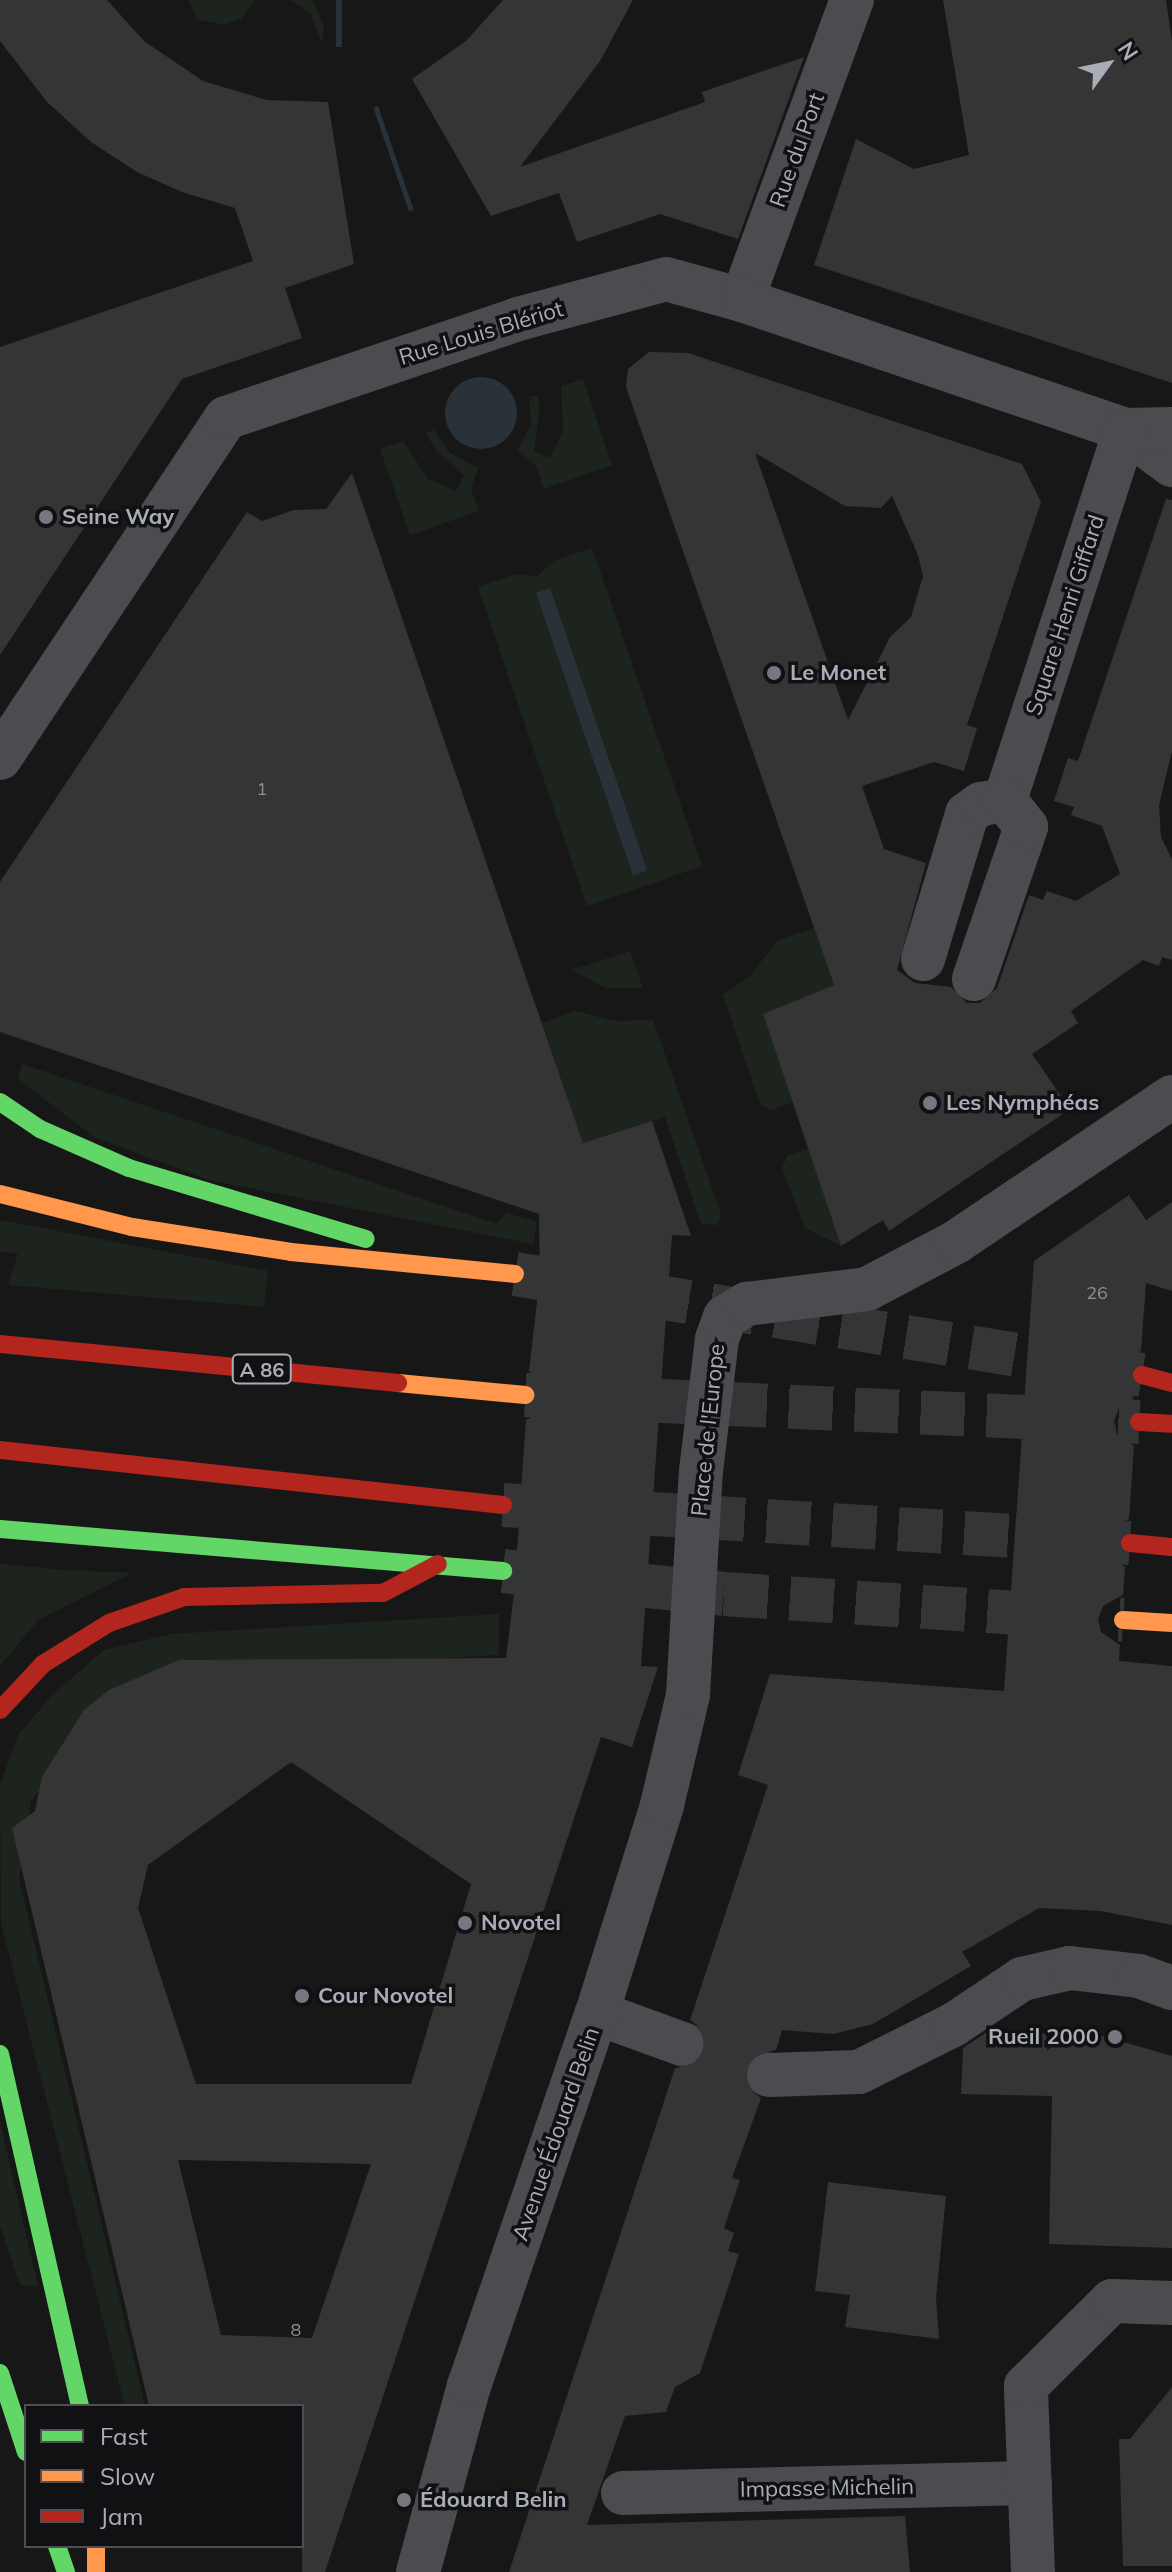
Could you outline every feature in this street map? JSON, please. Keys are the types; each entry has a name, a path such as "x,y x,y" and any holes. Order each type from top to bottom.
{"main road":[{"path":"0,1102 40,1129 129,1168 461,1266"},
{"path":"0,1194 132,1227 291,1252 461,1266 515,1274"},
{"name":"A 86","path":"0,1344 525,1395"},
{"path":"1142,1375 1172,1383"},
{"path":"1139,1422 1172,1424"},
{"path":"0,1450 503,1505"},
{"path":"0,1529 503,1571"},
{"path":"1130,1543 1172,1547"},
{"path":"0,1710 43,1664 109,1623 184,1597 383,1593 438,1564"},
{"path":"1123,1620 1172,1623"},
{"path":"0,2054 80,2404"},
{"path":"0,2373 24,2446"},
{"path":"58,2548 66,2572"},
{"path":"96,2548 96,2572"}],"street":[{"name":"Rue du Port","path":"742,300 852,0"},
{"name":"Rue Louis Blériot","path":"0,758 226,418 507,322 666,279 742,300 1125,430 1172,465"},
{"name":"Rue Louis Blériot","path":"1125,430 1172,429"},
{"name":"Square Henri Giffard","path":"1005,800 1125,430"},
{"path":"923,959 967,814 981,804 1005,800 1026,827 974,979"},
{"path":"1089,1149 1172,1075"},
{"path":"1089,1149 1172,1097"},
{"name":"Place de l'Europe","path":"688,1695 701,1471 717,1339 725,1317 747,1304 867,1289 956,1242 1089,1149"},
{"name":"Avenue Édouard Belin","path":"418,2572 469,2386 597,2013 662,1805 688,1695"},
{"path":"769,2075 859,2072 953,2025 1022,1979 1070,1968 1139,1976 1172,1988"},
{"path":"597,2013 682,2044"},
{"path":"1033,2572 1026,2386 1112,2301 1172,2303"},
{"name":"Impasse Michelin","path":"623,2493 1030,2483"}],"shaded area":[{"path":"189,0 256,0 241,19 223,25 196,19"},
{"path":"291,0 311,0 316,7 324,27 322,44 311,14"},
{"path":"336,0 342,0 342,47 336,47"},
{"path":"378,106 414,210 409,212 373,108"},
{"path":"481,377 507,387 517,413 507,439 481,449 455,439 445,413 455,387"},
{"path":"583,379 612,465 544,489 536,466 517,450 531,425 529,397 537,395 540,407 534,452 550,458 563,432 561,386"},
{"path":"434,430 450,453 478,468 471,489 479,511 410,535 380,449 403,441 428,479 456,491 464,476 435,449 426,433"},
{"path":"592,548 702,866 587,906 478,587 517,574 537,576 554,561","holes":["549,588 647,871 634,875 536,593"]},
{"path":"550,588 647,871 633,876 536,593"},
{"path":"814,928 834,985 763,1015 793,1102 771,1110 760,1104 723,995 750,976 777,941"},
{"path":"630,951 643,988 605,988 572,970"},
{"path":"575,1011 614,1021 653,1020 721,1214 717,1225 701,1224 665,1117 583,1143 542,1023"},
{"path":"22,1064 497,1224 507,1213 537,1222 533,1244 209,1180 94,1137 18,1079"},
{"path":"809,1149 841,1246 805,1228 782,1168 788,1155"},
{"path":"0,1220 268,1271 264,1307 8,1285 18,1254 0,1251"},
{"path":"0,1564 132,1573 38,1620 0,1666"},
{"path":"499,1614 499,1655 231,1670 106,1714 31,1801 19,1879 145,2404 124,2404 1,1923 0,1785 18,1735 53,1694 104,1650 170,1634"},
{"path":"0,2122 38,2286 20,2285 0,2225"}],"building":[{"path":"0,0 107,0 144,41 203,81 267,100 328,102 354,264 285,288 302,338 182,379 0,655 0,347 253,261 235,208 182,192 137,172 91,142 47,102 0,41"},
{"path":"503,0 633,0 600,61 520,167 705,102 702,92 804,57 738,239 660,214 577,242 559,193 491,216 412,79 466,41"},
{"path":"943,0 1166,0 1172,41 1172,383 814,265 856,139 914,169 969,155"},
{"path":"649,352 688,353 1022,464 1041,502 967,725 977,728 964,771 934,762 862,786 884,849 926,863 897,970 915,983 951,987 967,1003 980,1003 997,988 1029,895 1043,900 1047,891 1076,901 1120,874 1102,826 1071,815 1074,807 1054,801 1068,758 1078,761 1166,499 1172,500 1172,751 1159,805 1161,837 1172,859 1172,960 1162,957 1159,966 1143,960 1071,1011 1078,1023 1032,1054 1070,1109 889,1231 883,1220 841,1246 763,1014 834,985 626,387 628,369","holes":["755,453 845,506 881,508 892,496 918,555 923,576 911,617 890,637 848,720"]},
{"path":"352,473 583,1143 652,1121 691,1236 672,1235 641,1666 658,1667 632,1747 601,1737 325,2572 302,2572 304,2404 149,2404 12,1828 35,1811 42,1777 84,1710 109,1690 179,1660 506,1658 514,1593 528,1572 517,1550 519,1524 528,1507 521,1489 526,1420 545,1410 550,1397 547,1384 529,1371 540,1276 539,1214 0,1032 0,882 247,512 262,521 294,510 326,509","holes":["291,1762 471,1884 411,2084 196,2084 138,1908 148,1865","178,2160 371,2164 312,2338 221,2335"]},
{"path":"1129,1195 1146,1220 1172,1202 1172,1291 1146,1283 1141,1351 1125,1357 1118,1369 1118,1382 1134,1398 1119,1408 1114,1421 1117,1434 1134,1446 1129,1519 1110,1528 1105,1541 1108,1554 1125,1567 1123,1595 1103,1606 1098,1619 1101,1632 1120,1645 1119,1661 1172,1666 1172,1925 1101,1911 1039,1908 962,1952 971,1966 873,2024 833,2034 782,2030 776,2050 755,2054 744,2077 748,2089 761,2098 732,2178 740,2180 724,2228 734,2233 728,2251 739,2254 700,2373 675,2387 666,2412 625,2416 587,2525 905,2516 910,2572 509,2572 675,2068 697,2064 706,2052 702,2029 690,2020 768,1785 738,1775 770,1674 1004,1691 1034,1261"},
{"path":"987,2032 1099,2035 1172,2056 1172,2248 1049,2244 1052,2096 961,2094 963,2048"},
{"path":"828,2182 946,2196 936,2298 939,2339 845,2327 850,2295 815,2291"},
{"path":"1172,2387 1172,2566 1123,2566 1119,2439 1130,2439"}],"tunnel":[{"path":"515,1274 1142,1375"},
{"path":"525,1395 1139,1422"},
{"path":"503,1505 1130,1543"},
{"path":"503,1571 724,1594 1123,1620"},
{"path":"682,2044 769,2075"}],"traffic: fast":[{"path":"0,1102 40,1129 129,1168 366,1239"},
{"path":"0,1529 503,1571"},
{"path":"0,2054 80,2404"},
{"path":"0,2373 24,2446"},
{"path":"58,2548 66,2572"}],"traffic: slow":[{"path":"0,1194 132,1227 291,1252 515,1274"},
{"path":"398,1383 525,1395"},
{"path":"1123,1620 1172,1623"},
{"path":"96,2548 96,2572"}],"traffic: jam":[{"path":"0,1344 398,1383"},
{"path":"1142,1375 1172,1383"},
{"path":"1139,1422 1172,1424"},
{"path":"0,1450 503,1505"},
{"path":"1130,1543 1172,1547"},
{"path":"0,1710 43,1664 109,1623 184,1597 383,1593 438,1564"}],"place":[{"name":"Seine Way","path":"46,517"},
{"name":"Le Monet","path":"774,673"},
{"name":"Les Nymphéas","path":"930,1103"},
{"name":"Novotel","path":"465,1923"},
{"name":"Cour Novotel","path":"302,1996"},
{"name":"Rueil 2000","path":"1115,2037"},
{"name":"Édouard Belin","path":"404,2500"}]}
